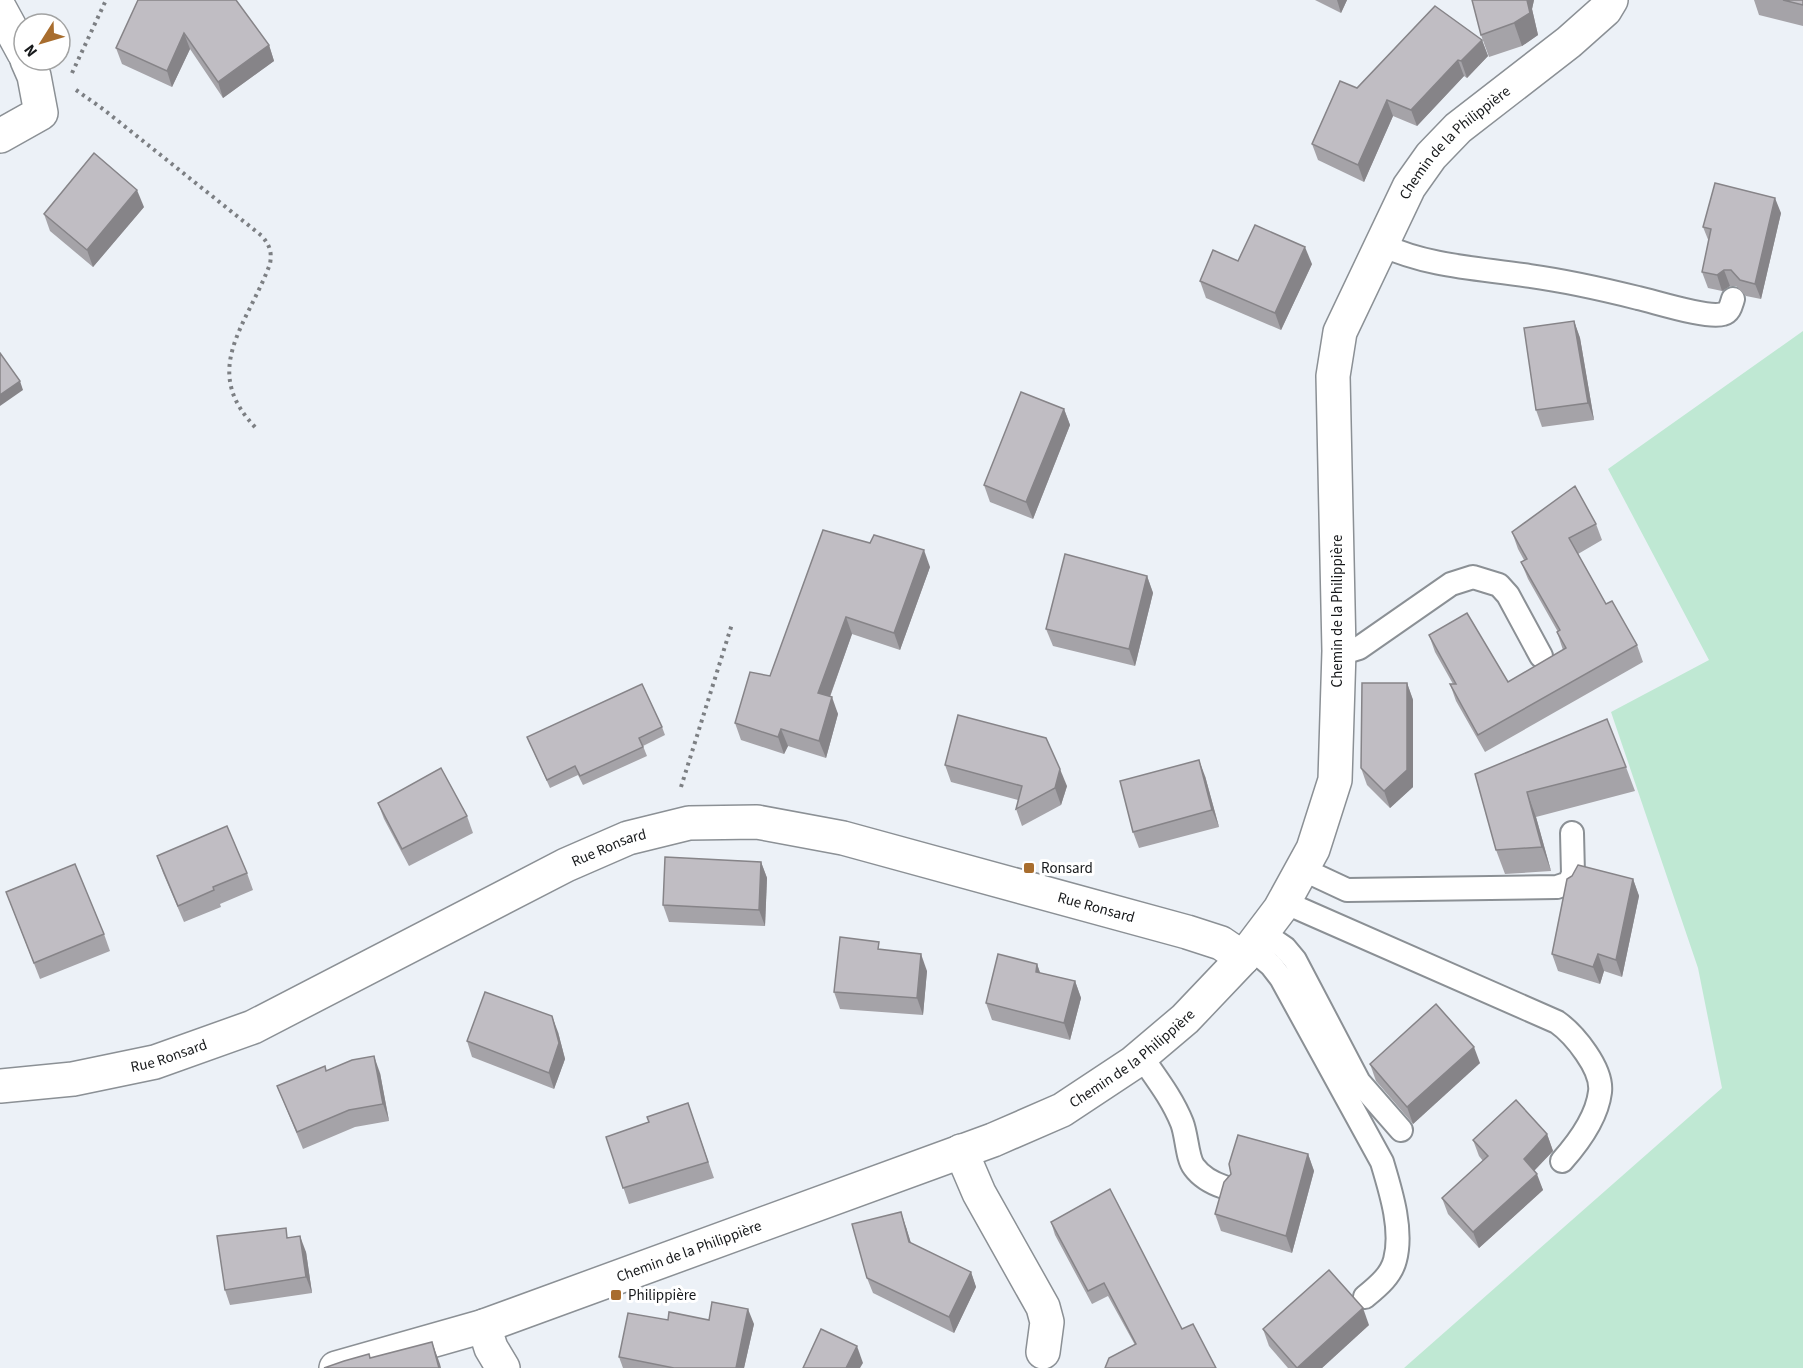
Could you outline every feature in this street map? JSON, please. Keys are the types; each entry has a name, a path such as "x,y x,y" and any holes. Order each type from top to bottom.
{"street":[{"name":"Chemin de la Philippière","path":"336,1368 484,1326 961,1151 1062,1110 1141,1056 1185,1019 1253,946 1284,902 1313,849 1335,780 1339,651 1333,376 1340,333 1409,187 1431,156 1458,128 1569,42 1605,10 1611,0"},
{"path":"0,9 12,31"},
{"path":"0,136 41,113 32,72"},
{"name":"Rue Ronsard","path":"0,1086 74,1079 155,1062 253,1027 567,865 628,838 683,824 757,822 843,838 1221,943 1253,946"},
{"path":"961,1151 979,1193 1043,1307 1047,1322 1042,1352"},
{"path":"484,1326 491,1348 503,1368"}],"lane":[{"path":"1382,245 1412,258 1436,264 1600,288 1696,312 1723,314 1729,310 1733,299"},
{"path":"1339,651 1359,648 1451,584 1473,577 1499,585 1508,595 1541,656"},
{"path":"1302,869 1347,890 1557,887 1569,883 1573,874 1572,833"},
{"path":"1284,902 1557,1022 1569,1031 1596,1073 1601,1090 1596,1106 1576,1145 1562,1161"},
{"path":"1253,946 1285,948 1295,960 1359,1082 1401,1130"},
{"path":"1253,946 1281,978 1382,1162 1394,1212 1395,1261 1383,1281 1365,1297"},
{"path":"1141,1056 1169,1096 1181,1121 1189,1142 1193,1167 1209,1182 1224,1187"}],"path":[{"path":"41,113 74,69 106,0"},
{"path":"65,83 113,116 262,236 268,244 272,254 270,264 234,342 228,368 237,402 258,430"},
{"path":"683,824 680,794 682,779 732,624"}],"green space":[{"path":"1803,331 1803,1368 1404,1368 1722,1088 1698,968 1611,712 1709,660 1608,469"}],"building":[{"path":"138,0 236,0 269,45 218,82 184,33 167,71 116,48"},
{"path":"1472,0 1527,0 1530,13 1514,23 1481,35"},
{"path":"1783,0 1803,0 1803,5"},
{"path":"1435,6 1482,40 1461,61 1458,60 1411,110 1387,100 1358,165 1312,144 1340,81 1357,88"},
{"path":"94,153 137,190 87,250 44,214"},
{"path":"1715,183 1775,198 1755,284 1740,280 1731,270 1724,270 1717,275 1702,272 1711,229 1703,227"},
{"path":"1255,225 1305,247 1275,313 1200,281 1213,250 1238,261"},
{"path":"1574,321 1588,403 1536,410 1524,328"},
{"path":"0,353 20,381 0,395"},
{"path":"1021,392 1064,409 1026,502 984,485"},
{"path":"1575,486 1596,524 1569,538 1606,604 1612,601 1637,645 1478,735 1450,684 1456,684 1429,635 1467,613 1508,682 1566,648 1557,632 1560,630 1521,562 1527,559 1512,532"},
{"path":"823,530 870,543 874,535 924,550 894,633 846,617 818,693 832,697 819,741 781,729 778,737 735,723 750,672 770,676"},
{"path":"1065,554 1147,576 1129,649 1046,629"},
{"path":"1362,683 1407,683 1407,770 1384,791 1361,768"},
{"path":"642,684 662,727 639,738 643,747 580,776 575,766 547,780 527,737"},
{"path":"958,715 1046,738 1060,769 1055,788 1016,809 1022,786 945,765"},
{"path":"1607,719 1626,767 1527,792 1542,847 1496,850 1475,774"},
{"path":"1199,760 1212,810 1133,832 1120,781"},
{"path":"441,768 467,816 402,849 378,803"},
{"path":"227,826 247,873 213,887 214,890 178,906 157,856"},
{"path":"665,857 761,862 759,910 663,905"},
{"path":"75,864 104,934 34,963 6,892"},
{"path":"1578,865 1633,879 1616,960 1598,954 1593,967 1552,954 1567,879 1572,876"},
{"path":"840,937 879,942 878,949 921,954 917,998 834,992"},
{"path":"998,954 1037,964 1036,972 1075,981 1064,1023 986,1003"},
{"path":"485,992 552,1016 559,1043 549,1073 467,1041"},
{"path":"1436,1004 1474,1047 1407,1107 1370,1064"},
{"path":"374,1056 383,1104 349,1110 297,1132 277,1086 325,1066 326,1071 352,1060"},
{"path":"1516,1100 1547,1134 1524,1159 1537,1174 1473,1232 1442,1198 1488,1156 1473,1140"},
{"path":"688,1103 708,1162 623,1188 606,1137 649,1122 647,1117"},
{"path":"1238,1135 1308,1154 1286,1236 1215,1214 1224,1182 1231,1174 1229,1164"},
{"path":"1110,1189 1182,1329 1193,1324 1216,1368 1105,1368 1109,1358 1136,1344 1104,1283 1088,1291 1051,1222"},
{"path":"901,1212 909,1242 971,1272 949,1317 867,1278 852,1224"},
{"path":"286,1228 287,1238 300,1236 306,1277 225,1290 217,1236"},
{"path":"1329,1270 1363,1308 1297,1368 1263,1329"},
{"path":"712,1302 748,1309 736,1368 674,1368 619,1357 628,1313 668,1320 669,1312 709,1320"},
{"path":"821,1329 857,1346 846,1368 803,1368"},
{"path":"432,1342 439,1368 324,1368 369,1354 370,1358"}],"place":[{"name":"Ronsard","path":"1029,868"},
{"name":"Philippière","path":"616,1295"}]}
